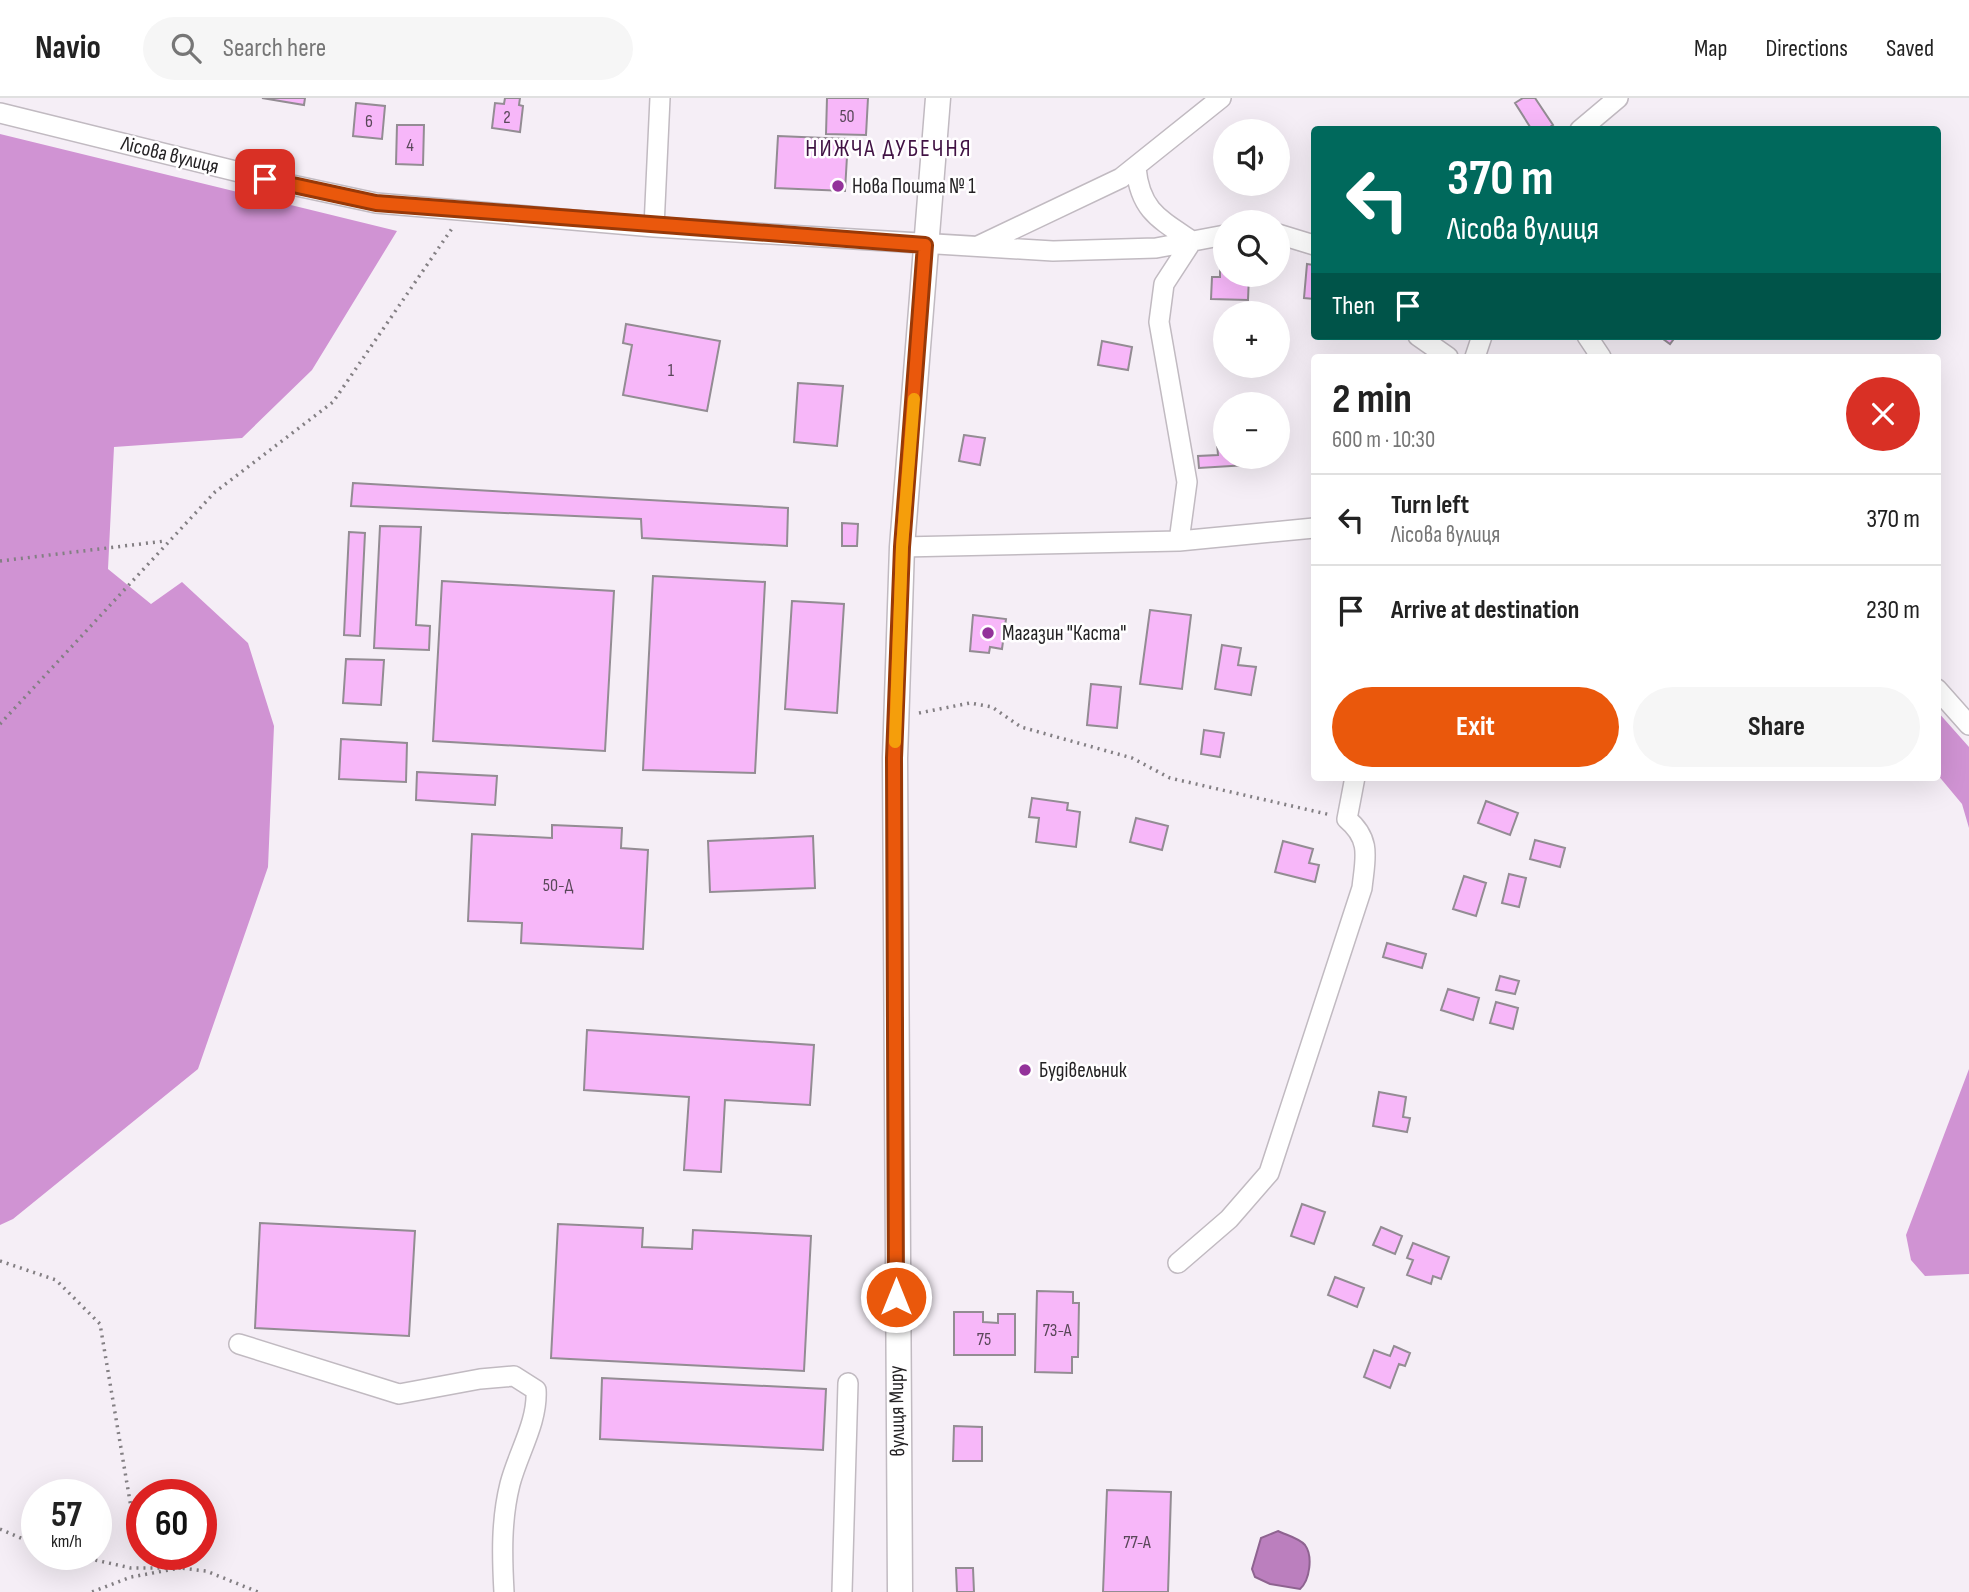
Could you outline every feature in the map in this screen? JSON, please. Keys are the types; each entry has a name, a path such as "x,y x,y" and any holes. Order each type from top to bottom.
{"main road":[{"name":"вулиця Миру","path":"900,1592 894,906 896,719 902,547 938,98"}],"street":[{"path":"654,227 660,98"},
{"path":"1191,124 1195,98"},
{"path":"974,247 1093,192 1136,168 1221,98"},
{"path":"1585,126 1619,98"},
{"name":"Лісова вулиця","path":"0,113 376,203 654,227 925,245 1109,250 1156,248 1213,237"},
{"path":"1136,168 1144,204 1159,219 1192,241 1164,284 1159,322 1187,482 1180,541"},
{"path":"1290,232 1311,231"},
{"path":"1290,236 1311,244"},
{"path":"1424,340 1444,354"},
{"path":"902,547 1180,541 1311,528"},
{"path":"1941,694 1969,725"},
{"path":"1178,1263 1230,1219 1269,1173 1362,888 1361,831 1347,819 1354,781"},
{"path":"239,1344 399,1394 480,1378 514,1376 536,1391 537,1405 510,1485 501,1538 504,1592"},
{"path":"842,1592 848,1383"}],"path":[{"path":"0,724 166,541 215,492 333,402 464,211"},
{"path":"0,561 166,541"},
{"path":"896,719 971,703 992,707 1021,727 1132,758 1170,778 1347,819"},
{"path":"0,1261 56,1280 100,1324 126,1479"},
{"path":"0,1530 21,1539"},
{"path":"92,1592 131,1577 169,1570"},
{"path":"193,1570 206,1572 258,1592"}],"shaded area":[{"path":"0,134 397,231 312,370 242,438 114,447 108,569 151,604 182,582 248,643 274,726 268,867 198,1069 13,1219 0,1225"},
{"path":"1941,716 1969,747 1969,828 1962,804 1941,779"},
{"path":"1969,1069 1969,1274 1925,1276 1911,1260 1906,1235"},
{"path":"1278,1531 1299,1540 1307,1550 1310,1561 1308,1574 1300,1589 1270,1584 1255,1577 1252,1569 1261,1538"}],"building":[{"path":"262,98 305,98 304,105"},
{"path":"505,98 520,98 519,105 523,106 520,132 492,128 495,103 504,104"},
{"path":"827,98 868,98 866,135 826,134"},
{"path":"1523,98 1535,98 1553,125 1529,126 1515,103"},
{"path":"356,103 385,106 382,139 353,136"},
{"path":"397,125 424,125 423,165 396,164"},
{"path":"778,136 848,139 845,191 775,188"},
{"path":"1307,264 1311,265 1311,299 1304,298"},
{"path":"1212,277 1213,287 1249,287 1248,300 1211,299"},
{"path":"626,324 720,341 707,411 623,395 632,345 623,343"},
{"path":"1102,341 1132,347 1128,370 1098,365"},
{"path":"798,383 843,386 837,446 794,442"},
{"path":"964,435 985,438 980,465 959,461"},
{"path":"1213,455 1213,467 1199,468 1198,456"},
{"path":"353,483 788,508 787,546 642,538 641,519 351,506"},
{"path":"842,523 858,524 857,546 842,546"},
{"path":"380,526 421,527 416,625 430,626 429,650 374,648"},
{"path":"349,532 365,533 360,636 344,635"},
{"path":"653,576 765,582 755,773 643,770"},
{"path":"442,581 614,591 605,751 433,741"},
{"path":"792,601 844,604 837,713 785,709"},
{"path":"1150,610 1191,615 1182,689 1140,684"},
{"name":"Магазин \"Каста\"","path":"973,615 1006,619 1002,649 990,647 989,653 970,651"},
{"path":"1222,645 1241,648 1238,665 1256,667 1251,695 1215,689"},
{"path":"346,659 384,660 381,705 343,703"},
{"path":"1091,684 1121,687 1117,728 1087,725"},
{"path":"1204,730 1224,733 1220,757 1201,754"},
{"path":"341,739 407,743 406,782 339,779"},
{"path":"417,772 497,776 495,805 416,800"},
{"path":"1032,798 1068,803 1067,810 1080,812 1076,847 1036,842 1039,818 1029,817"},
{"path":"1486,801 1518,813 1510,835 1478,823"},
{"path":"1136,818 1168,826 1162,850 1130,842"},
{"path":"552,825 622,828 621,848 648,850 643,949 521,943 522,923 468,921 472,834 552,838"},
{"path":"813,836 815,888 710,892 708,841"},
{"path":"1535,840 1565,848 1560,867 1530,859"},
{"path":"1283,841 1313,849 1309,863 1319,865 1315,882 1275,872"},
{"path":"1509,874 1526,878 1519,907 1502,903"},
{"path":"1464,876 1486,883 1476,916 1453,909"},
{"path":"1387,943 1426,954 1422,968 1383,957"},
{"path":"1500,976 1519,981 1515,994 1496,990"},
{"path":"1448,989 1479,998 1473,1020 1441,1010"},
{"path":"1496,1002 1518,1008 1513,1029 1490,1023"},
{"path":"587,1030 814,1045 810,1105 725,1100 721,1172 684,1170 689,1097 584,1090"},
{"path":"1379,1092 1406,1097 1403,1117 1410,1118 1407,1132 1373,1126"},
{"path":"1302,1204 1325,1212 1314,1244 1291,1236"},
{"path":"260,1223 415,1231 409,1336 255,1328"},
{"path":"558,1224 643,1228 642,1247 692,1249 693,1230 811,1236 804,1371 551,1358"},
{"path":"1381,1227 1402,1236 1395,1254 1373,1245"},
{"path":"1413,1243 1449,1257 1441,1279 1433,1276 1431,1284 1407,1275 1413,1260 1407,1258"},
{"path":"1335,1277 1364,1288 1357,1307 1328,1295"},
{"path":"1037,1291 1073,1292 1073,1303 1079,1303 1078,1357 1072,1357 1072,1373 1035,1372"},
{"path":"954,1312 983,1312 983,1322 998,1323 998,1314 1015,1314 1015,1355 954,1355"},
{"path":"1394,1346 1410,1353 1405,1366 1399,1364 1390,1388 1364,1377 1374,1350 1390,1356"},
{"path":"602,1378 826,1389 823,1450 600,1439"},
{"path":"954,1426 982,1427 982,1461 953,1461"},
{"path":"1107,1490 1171,1492 1168,1592 1103,1592"},
{"path":"956,1568 973,1568 974,1592 957,1592"}],"slow traffic":[{"path":"895,742 902,547 914,399"}],"place":[{"name":"Нова Пошта № 1","path":"838,186"},
{"name":"Магазин \"Каста\"","path":"988,633"},
{"name":"Будівельник","path":"1025,1070"}],"district":[{"name":"НИЖЧА ДУБЕЧНЯ","path":"889,148"}],"route":[{"path":"265,179 376,203 654,227 925,245 902,547 894,758 896,1297"}]}
